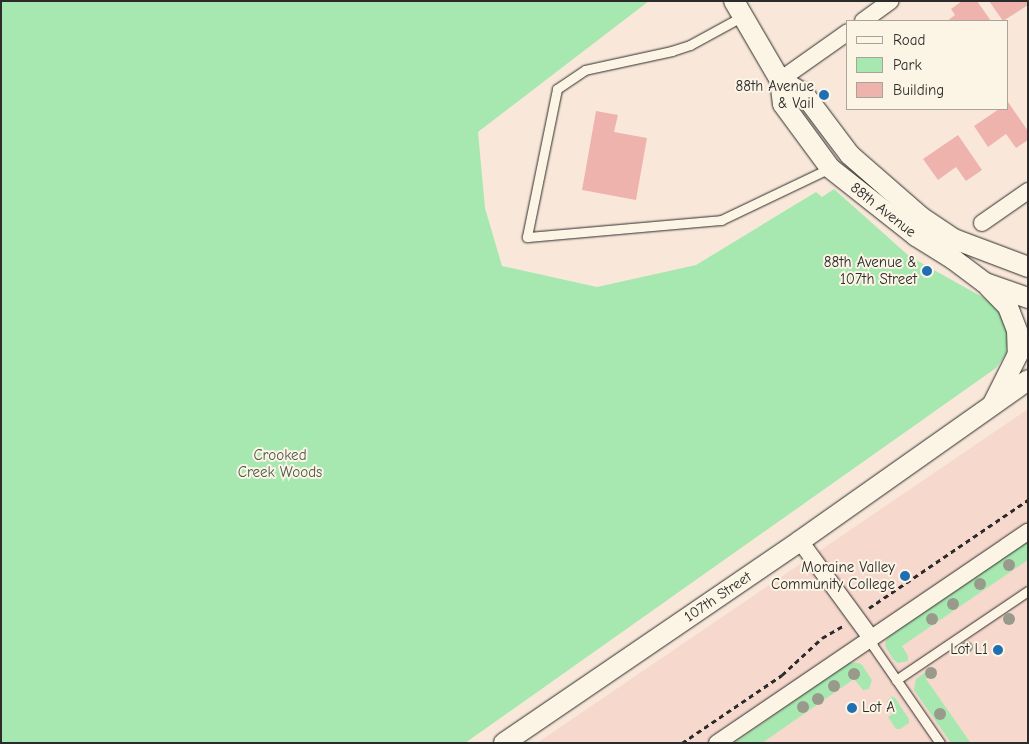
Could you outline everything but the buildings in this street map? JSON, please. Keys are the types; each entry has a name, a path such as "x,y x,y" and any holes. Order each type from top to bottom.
{"street":[{"path":"863,20 891,1"},
{"name":"88th Avenue","path":"738,8 780,80 783,104 830,168 916,236 954,259 985,283 1028,298"},
{"path":"780,80 846,33"},
{"name":"88th Avenue","path":"780,80 804,94 850,155 921,217 954,239 1028,267"},
{"path":"982,222 1028,191"},
{"path":"985,283 1008,307 1017,336 1018,354 991,407"},
{"name":"107th Street","path":"504,743 800,541 1028,380"},
{"path":"717,743 1028,532"},
{"path":"800,541 871,638"}],"lane":[{"path":"738,8 690,45 672,51 584,70 558,89 527,237 721,220 830,168"},
{"path":"896,680 1028,591"},
{"path":"871,638 873,646 940,743"}],"shaded area":[{"name":"Moraine Valley Community College","path":"1028,409 1028,743 537,743"}],"green space":[{"name":"Crooked Creek Woods","path":"1,1 649,1 478,132 485,208 502,266 597,287 696,265 816,192 822,197 834,189 909,256 984,298 1000,312 1008,334 1006,354 996,368 465,743 1,743"},
{"path":"1028,541 1028,560 902,646 908,656 908,661 898,663 893,659 885,646 886,640 890,636"},
{"path":"849,663 859,663 862,665 872,680 869,689 863,690 854,679 762,743 734,743"},
{"path":"932,667 937,670 926,679 970,742 951,743 914,690 916,679"},
{"path":"891,696 895,698 909,719 909,723 900,729 896,729 888,717 894,713 887,702"}],"place":[{"name":"88th Avenue & Vail","path":"824,95"},
{"name":"88th Avenue & 107th Street","path":"927,271"},
{"name":"Moraine Valley Community College","path":"905,576"},
{"name":"Lot L1","path":"998,650"},
{"name":"Lot A","path":"852,708"}]}
